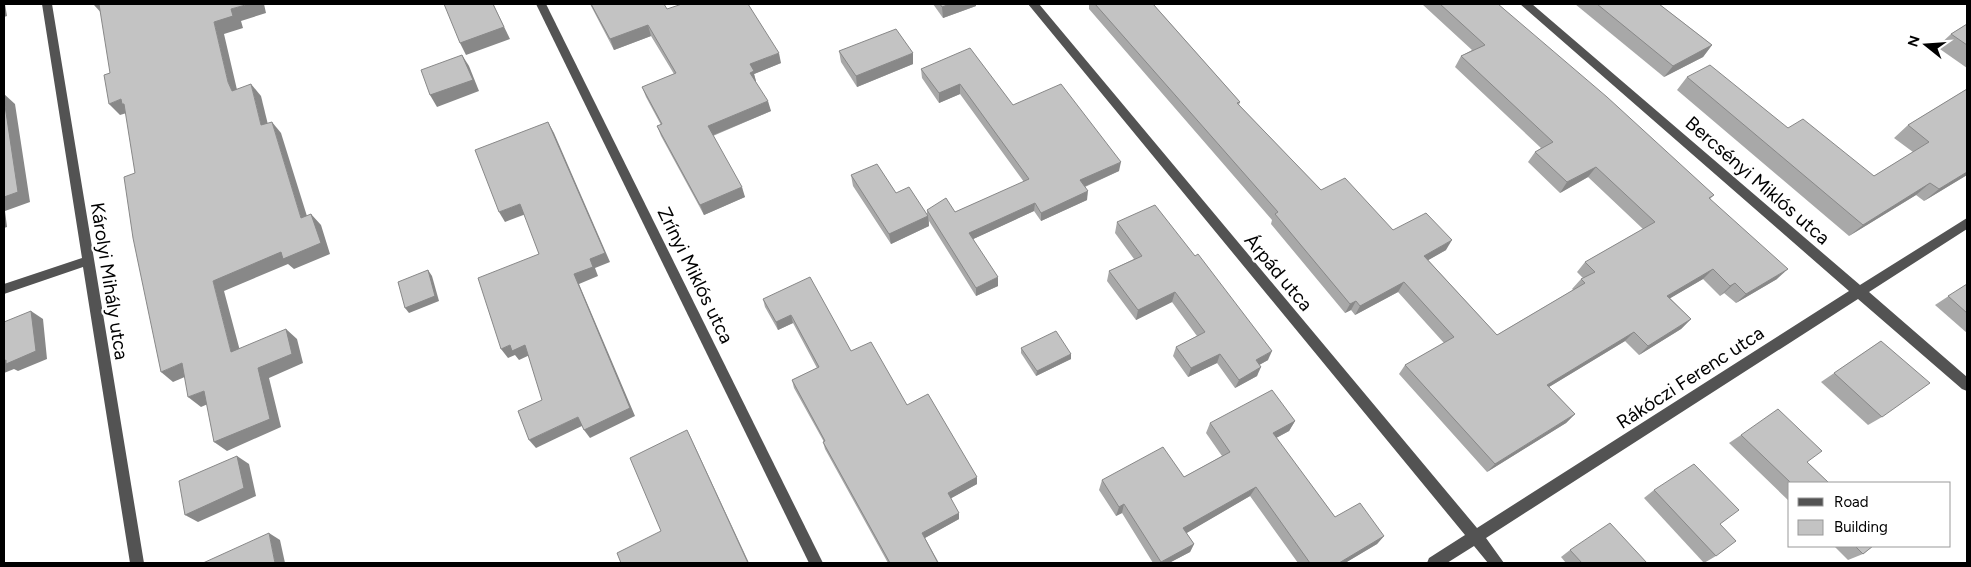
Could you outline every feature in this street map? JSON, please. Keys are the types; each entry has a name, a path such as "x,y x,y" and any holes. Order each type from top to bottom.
{"street":[{"name":"Károlyi Mihály utca","path":"47,4 136,563"},
{"name":"Zrínyi Miklós utca","path":"542,4 816,563"},
{"name":"Árpád utca","path":"1033,4 1497,563"},
{"name":"Bercsényi Miklós utca","path":"1525,4 1967,385"},
{"name":"Rákóczi Ferenc utca","path":"1434,563 1967,224"},
{"path":"4,289 87,261"}],"building":[{"path":"99,4 249,4 231,9 233,16 214,22 228,82 232,91 251,84 261,125 272,122 301,218 311,214 321,243 283,259 281,252 213,281 231,352 286,329 292,354 258,368 270,419 214,442 204,391 188,397 182,363 161,372 133,238 124,177 135,173 124,104 122,104 121,99 109,104 104,75 110,73"},
{"path":"444,4 493,4 504,27 460,43"},
{"path":"591,4 664,4 667,9 682,4 748,4 779,53 750,64 754,71 750,73 768,101 708,126 742,187 700,205 657,126 662,124 642,87 676,73 648,25 610,39"},
{"path":"1095,4 1153,4 1240,102 1237,103 1321,190 1345,178 1393,230 1426,213 1452,240 1424,256 1497,335 1585,283 1581,279 1595,272 1585,262 1655,222 1596,167 1567,182 1535,152 1553,142 1461,56 1485,45 1440,4 1498,4 1607,97 1714,195 1709,198 1788,269 1746,294 1735,283 1730,286 1713,269 1667,296 1691,319 1648,346 1634,332 1547,385 1575,414 1495,464 1405,365 1454,337 1404,282 1360,306 1356,301 1350,304 1275,214 1278,212"},
{"path":"1597,4 1659,4 1712,45 1673,66"},
{"path":"1967,24 1967,45 1951,34"},
{"path":"896,29 913,53 856,76 839,51"},
{"path":"970,48 1013,105 1061,84 1121,162 1080,180 1088,191 1041,213 1035,203 969,233 998,277 976,288 927,210 946,198 955,212 1029,179 960,84 939,93 921,69"},
{"path":"462,55 473,80 430,95 421,70"},
{"path":"1710,65 1788,128 1803,119 1874,176 1929,142 1908,125 1967,89 1967,172 1939,189 1930,183 1863,225 1687,77"},
{"path":"4,99 18,192 4,197"},
{"path":"548,122 605,253 590,259 593,267 574,274 630,408 584,430 578,417 529,440 518,411 542,400 525,345 512,351 510,345 501,349 478,278 539,254 520,204 499,212 475,150"},
{"path":"877,164 896,193 909,187 928,216 889,234 851,175"},
{"path":"1155,205 1195,256 1198,254 1272,351 1256,360 1261,367 1239,380 1220,354 1191,368 1176,347 1205,332 1175,292 1138,310 1109,271 1142,256 1117,222"},
{"path":"428,270 435,296 405,308 398,282"},
{"path":"810,277 851,351 871,342 907,405 928,394 977,477 948,493 959,513 922,533 938,563 890,563 823,442 825,441 792,380 819,367 791,315 776,322 763,299"},
{"path":"1967,284 1967,313 1948,296"},
{"path":"31,311 36,351 6,364 6,360 4,361 4,322"},
{"path":"1056,331 1071,354 1037,371 1021,348"},
{"path":"1881,341 1930,383 1882,417 1834,373"},
{"path":"1272,390 1295,421 1273,433 1335,517 1360,503 1384,536 1339,563 1310,563 1256,487 1183,528 1194,544 1161,562 1124,504 1119,507 1102,480 1163,447 1184,477 1230,452 1210,423"},
{"path":"1778,409 1822,451 1807,462 1828,482 1790,482 1741,435"},
{"path":"687,430 748,563 621,563 617,553 661,531 630,458"},
{"path":"237,456 244,488 185,515 179,481"},
{"path":"1694,464 1739,510 1720,524 1736,541 1716,556 1654,490"},
{"path":"1610,523 1647,563 1582,563 1570,550"},
{"path":"269,533 275,563 203,563"},
{"path":"1856,547 1872,547 1863,554"}]}
